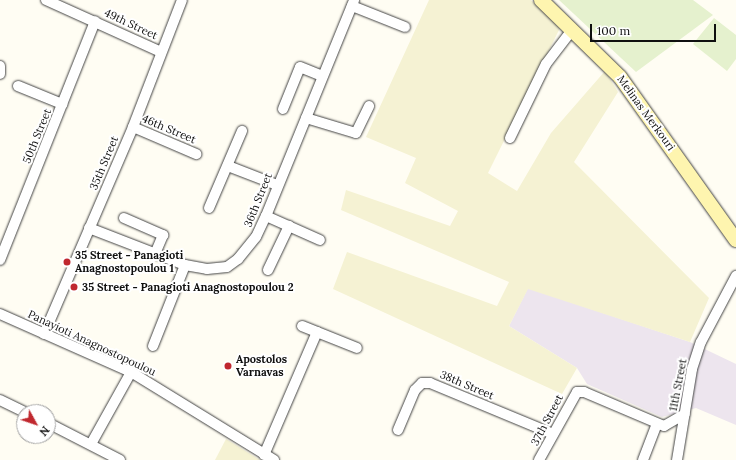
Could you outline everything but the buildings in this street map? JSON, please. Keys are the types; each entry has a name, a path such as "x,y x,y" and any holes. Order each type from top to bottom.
{"main road":[{"name":"Melinas Merkouri","path":"541,0 620,77 736,240"}],"street":[{"name":"49th Street","path":"46,0 161,52"},
{"name":"35th Street","path":"44,334 133,127 182,0"},
{"path":"353,3 405,27"},
{"name":"36th Street","path":"89,228 185,265 208,269 226,267 249,248 266,216 277,185 353,3"},
{"name":"50th Street","path":"0,260 5,234 62,104 95,21"},
{"path":"510,138 546,64 572,30"},
{"path":"0,66 0,74"},
{"path":"283,109 300,67 322,76"},
{"path":"18,86 62,104"},
{"path":"306,118 356,133 369,106"},
{"name":"46th Street","path":"133,127 196,154"},
{"path":"209,208 242,131"},
{"path":"228,166 277,185"},
{"path":"266,216 320,240"},
{"path":"124,218 163,235 155,254"},
{"path":"268,270 289,226"},
{"path":"153,346 185,265"},
{"name":"11th Street","path":"676,460 692,369 701,342 736,276"},
{"name":"Panayioti Anagnostopoulou","path":"0,314 131,372 195,408 264,455 274,460"},
{"path":"302,326 356,348"},
{"path":"264,455 317,332"},
{"path":"91,444 131,372"},
{"name":"38th Street","path":"398,430 415,390 422,383 430,383 551,433"},
{"name":"37th Street","path":"539,460 551,433 577,392 584,392 657,424"},
{"path":"0,400 16,408"},
{"path":"643,460 657,424 669,426 684,414"},
{"path":"56,427 120,460"}],"shaded area":[{"path":"429,0 531,0 560,28 488,173 517,191 551,133 605,71 618,92 574,162 709,298 690,342 528,289 509,326 577,368 562,394 333,289 347,252 497,306 509,282 341,210 346,190 450,226 458,211 405,183 416,158 366,137"},
{"path":"528,288 690,342 736,364 736,425 696,408 662,417 587,384 577,368 509,326"},
{"path":"226,439 260,460 215,460"}],"green space":[{"path":"559,0 693,0 713,15 636,72"},
{"path":"714,18 736,35 736,59 727,71 693,44"}],"place":[{"name":"35 Street - Panagioti Anagnostopoulou 1","path":"67,262"},
{"name":"35 Street - Panagioti Anagnostopoulou 2","path":"74,287"},
{"name":"Apostolos Varnavas","path":"228,366"}]}
